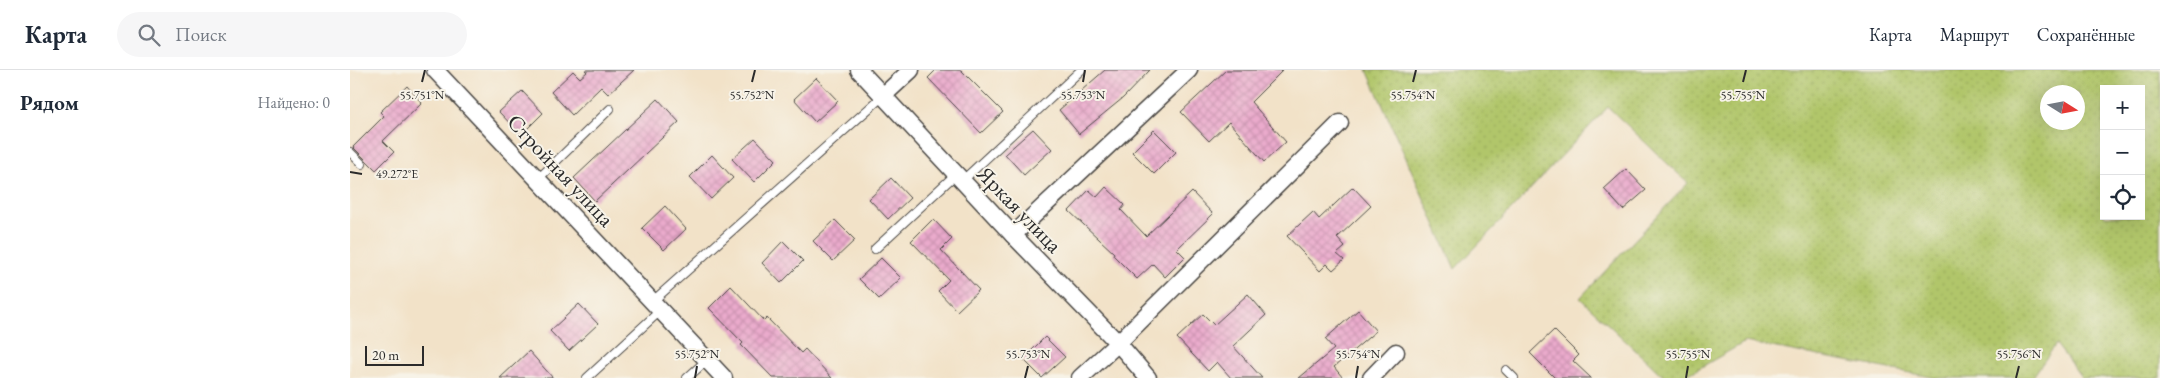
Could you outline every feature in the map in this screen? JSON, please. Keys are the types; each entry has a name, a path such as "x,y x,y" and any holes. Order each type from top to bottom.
{"street":[{"name":"Стройная улица","path":"435,70 724,378"},
{"name":"Яркая улица","path":"859,70 1013,235 1118,343 1148,378"},
{"path":"883,96 911,70"},
{"path":"1013,235 1189,70"},
{"path":"1080,378 1118,343 1340,123"},
{"path":"1371,378 1396,352"}],"lane":[{"path":"875,249 959,178 1081,70"},
{"path":"587,378 657,306 883,96"},
{"path":"538,179 610,109"},
{"path":"350,152 362,164"},
{"path":"687,378 707,360"},
{"path":"1506,370 1514,378"}],"green space":[{"path":"1367,70 2160,70 2160,378 2082,378 2056,344 2032,378 1937,378 1745,342 1682,378 1665,378 1580,298 1688,183 1608,107 1455,269"}],"building":[{"path":"585,70 634,70 608,94 601,87 572,115 551,92 573,71 580,78 587,72"},
{"path":"936,70 961,70 1003,112 981,133 928,78"},
{"path":"1105,70 1150,70 1123,98 1079,134 1059,110"},
{"path":"1226,70 1283,70 1251,102 1286,142 1264,162 1229,122 1209,141 1181,112"},
{"path":"816,78 838,101 815,122 794,99"},
{"path":"407,86 422,103 383,141 394,152 376,170 353,147 384,116 380,112"},
{"path":"522,91 543,113 521,135 499,112"},
{"path":"658,99 679,122 595,201 574,178"},
{"path":"1033,129 1052,149 1024,175 1005,154"},
{"path":"1154,130 1176,152 1154,174 1132,152"},
{"path":"755,138 776,160 754,182 732,159"},
{"path":"712,155 733,178 711,199 690,177"},
{"path":"1626,169 1646,190 1623,210 1604,189"},
{"path":"891,178 910,198 888,219 869,199"},
{"path":"1106,187 1125,205 1121,210 1146,236 1192,192 1213,214 1177,249 1185,257 1165,277 1153,264 1137,279 1113,255 1114,253 1069,211 1089,190 1097,197"},
{"path":"1353,187 1371,206 1337,238 1345,247 1337,254 1344,260 1333,270 1327,264 1320,271 1287,236 1313,212 1319,219"},
{"path":"665,206 686,229 664,250 642,228"},
{"path":"933,219 952,239 941,250 979,290 957,311 938,291 949,280 911,241"},
{"path":"835,220 855,240 833,261 813,241"},
{"path":"783,241 803,261 781,283 762,263"},
{"path":"881,258 901,278 879,299 859,279"},
{"path":"731,286 764,321 767,318 801,353 805,349 832,378 773,378 709,308"},
{"path":"1248,294 1266,315 1233,346 1262,378 1231,378 1217,362 1208,371 1177,338 1203,314 1214,325"},
{"path":"579,304 598,324 569,351 550,331"},
{"path":"1358,310 1376,331 1334,367 1343,378 1299,378 1334,349 1325,339"},
{"path":"1554,330 1579,355 1573,361 1591,378 1555,378 1530,353"},
{"path":"1045,337 1065,357 1042,378 1023,359"},
{"path":"529,351 553,378 500,378"}]}
